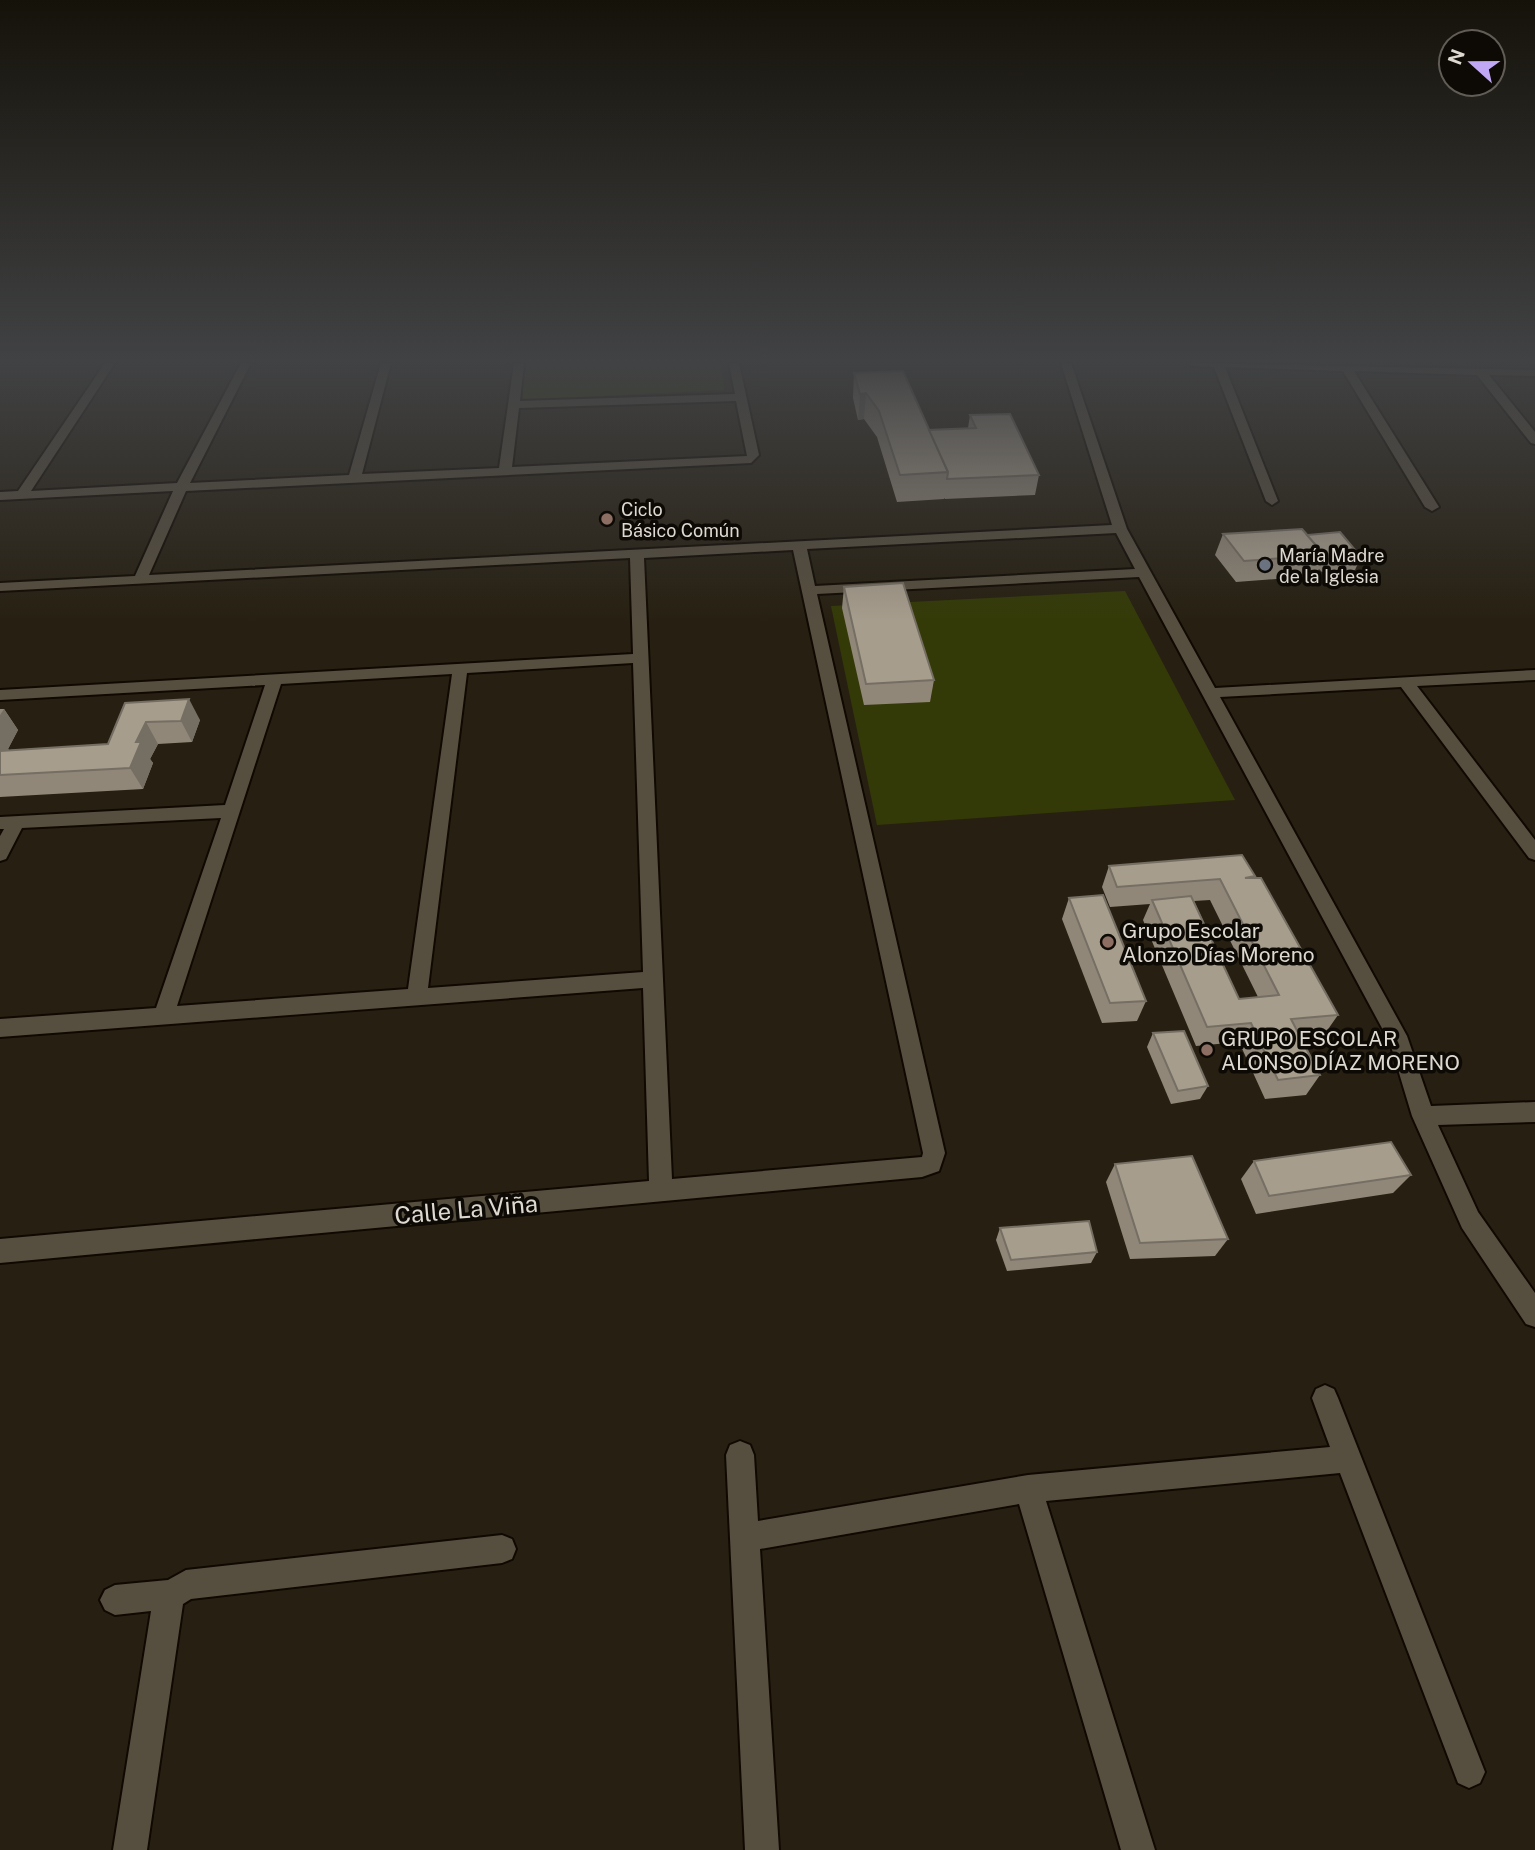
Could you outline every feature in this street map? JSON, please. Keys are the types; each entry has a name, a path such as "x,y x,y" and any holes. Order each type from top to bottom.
{"street":[{"path":"22,495 52,449"},
{"path":"140,580 206,449"},
{"path":"354,479 362,449"},
{"path":"505,471 508,449"},
{"path":"0,496 751,459 752,449"},
{"path":"1094,449 1120,529 1401,1042 1423,1116 1470,1220 1535,1315"},
{"path":"1252,449 1272,501"},
{"path":"1397,449 1432,507"},
{"path":"0,587 1120,529"},
{"path":"799,545 811,590 1145,573"},
{"path":"637,554 661,1191"},
{"name":"Calle La Viña","path":"0,1251 922,1167 931,1164 934,1153 811,590"},
{"path":"0,695 642,658"},
{"path":"417,997 460,669"},
{"path":"1211,693 1535,675"},
{"path":"164,1016 229,811 275,679"},
{"path":"1405,682 1535,853"},
{"path":"0,854 8,823 229,811"},
{"path":"0,1028 652,979"},
{"path":"1423,1116 1535,1112"},
{"path":"1325,1398 1469,1772"},
{"path":"740,1455 762,1850"},
{"path":"744,1538 1028,1489 1349,1459"},
{"path":"1028,1489 1138,1850"},
{"path":"130,1850 166,1607 173,1594 186,1585 502,1549"},
{"path":"115,1600 173,1594"}],"green space":[{"path":"1125,591 1235,800 877,825 831,606"}],"building":[{"path":"892,449 938,449 948,472 900,475"},
{"path":"938,449 1027,449 1039,475 947,479 948,472"},
{"path":"1302,529 1325,555 1244,561 1223,534"},
{"path":"1340,532 1361,557 1328,559 1307,535"},
{"path":"903,583 934,680 866,684 844,587"},
{"path":"189,699 181,721 146,722 136,742 141,742 130,768 0,775 0,751 108,744 125,703"},
{"path":"1242,855 1255,876 1245,878 1261,878 1338,1015 1291,1019 1320,1075 1278,1080 1251,1023 1207,1027 1152,900 1191,896 1239,999 1279,995 1220,879 1117,887 1109,866"},
{"path":"1103,895 1146,1001 1110,1003 1069,898"},
{"path":"1184,1031 1208,1086 1178,1091 1153,1033"},
{"path":"1391,1142 1411,1175 1269,1196 1254,1161"},
{"path":"1192,1156 1228,1239 1140,1243 1115,1164"},
{"path":"1089,1221 1097,1252 1011,1260 1000,1228"}],"place":[{"name":"Ciclo Básico Común","path":"607,519"},
{"name":"María Madre de la Iglesia","path":"1265,565"},
{"name":"Grupo Escolar Alonzo Días Moreno","path":"1108,942"},
{"name":"GRUPO ESCOLAR ALONSO DÍAZ MORENO","path":"1207,1050"}]}
